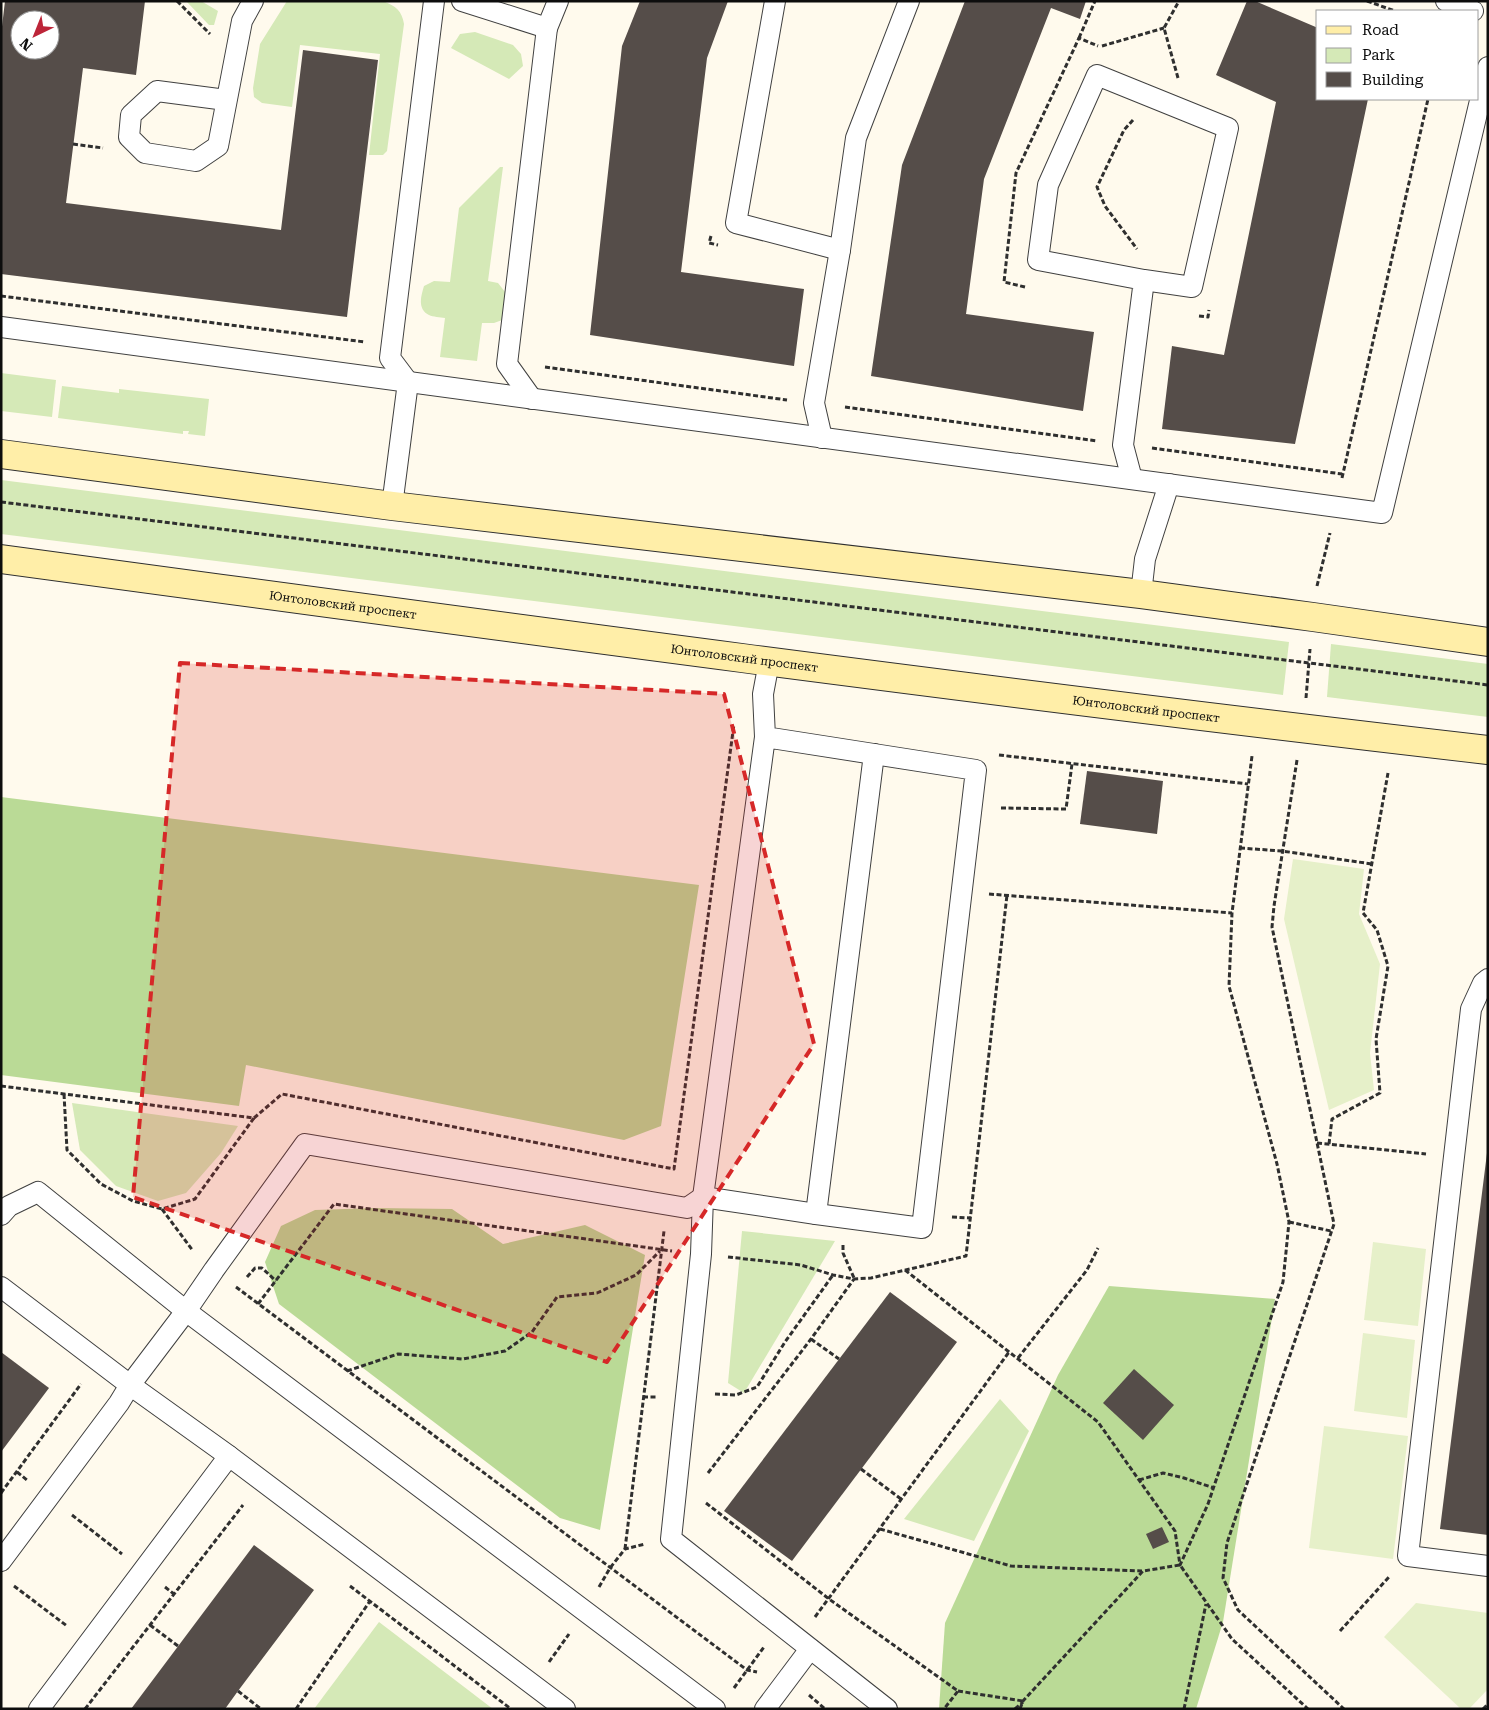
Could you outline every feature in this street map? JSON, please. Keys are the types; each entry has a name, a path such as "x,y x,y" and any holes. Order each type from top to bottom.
{"street":[{"path":"1,454 392,506 1140,594 1488,642"},
{"name":"Юнтоловский проспект","path":"1,559 769,662 1303,729 1488,750"}],"lane":[{"path":"226,100 157,91 131,115 129,137 145,153 196,161 218,146 242,21 253,1"},
{"path":"392,506 408,382 390,358 434,1"},
{"path":"462,1 547,28"},
{"path":"532,399 507,366 547,28 558,1"},
{"path":"775,1 736,223 840,250"},
{"path":"822,438 814,403 840,250 856,138 909,1"},
{"path":"1446,1 1470,10"},
{"path":"1,327 1382,513 1488,67"},
{"path":"1097,75 1228,128 1192,287 1144,280 1038,260 1048,185 1097,75"},
{"path":"1132,479 1123,445 1144,280"},
{"path":"1140,594 1145,559 1169,484"},
{"path":"769,662 763,694 765,737 703,1197 701,1254 671,1539 887,1709"},
{"path":"1,1561 119,1403 130,1385 186,1311 305,1144 686,1208 703,1197 922,1228 976,770 765,737"},
{"path":"816,1214 874,754"},
{"path":"1488,979 1484,983 1471,1009 1408,1556 1488,1566"},
{"path":"1,1215 9,1206 38,1192 186,1311 715,1709"},
{"path":"1,1287 565,1709"},
{"path":"39,1709 229,1456"},
{"path":"765,1709 788,1678 804,1644"}],"path":[{"path":"177,1 214,38"},
{"path":"1032,288 1004,282 1016,173 1095,1"},
{"path":"1170,77 1178,80 1164,28 1179,1"},
{"path":"1367,1 1393,10"},
{"path":"1099,47 1164,28"},
{"path":"1079,38 1108,50"},
{"path":"1144,280 1142,256 1106,206 1096,187 1124,130 1153,97"},
{"path":"507,366 531,366 1342,474 1428,100"},
{"path":"73,144 104,148"},
{"path":"1,296 364,342 390,358"},
{"path":"1199,316 1208,317 1210,308"},
{"path":"1,502 1488,685"},
{"path":"64,1094 67,1150 101,1184 133,1201 162,1209 195,1199 254,1118 282,1094 674,1169 735,718"},
{"path":"1180,1565 1214,1488 1284,1282 1289,1222 1277,1164 1230,986 1232,913 1252,756"},
{"path":"1296,761 1272,927 1334,1224 1227,1543 1223,1578 1238,1610 1344,1709"},
{"path":"1329,1144 1332,1119 1380,1094 1376,1039 1388,966 1377,930 1363,913 1388,773"},
{"path":"1240,848 1282,851 1372,864"},
{"path":"961,891 1232,913"},
{"path":"258,1304 334,1204 661,1250 801,1264 833,1275 854,1279 871,1278 966,1256 1007,895"},
{"path":"1,1086 254,1118"},
{"path":"1317,1143 1454,1157"},
{"path":"162,1209 196,1256 347,1371 747,1670 788,1678"},
{"path":"1289,1222 1332,1232"},
{"path":"1018,1358 1087,1270 1098,1248"},
{"path":"347,1371 398,1354 463,1358 505,1351 532,1332 557,1297 597,1292 636,1275 661,1250"},
{"path":"905,1270 1098,1422 1175,1531 1180,1565 1232,1639 1308,1709"},
{"path":"715,1394 736,1395 757,1386 785,1342 833,1275"},
{"path":"708,1473 811,1339 854,1279"},
{"path":"811,1339 838,1359"},
{"path":"804,1644 829,1599 1009,1352"},
{"path":"1,1493 85,1380"},
{"path":"861,1470 901,1499"},
{"path":"17,1472 174,1594"},
{"path":"1139,1480 1164,1473 1214,1488"},
{"path":"706,1503 829,1599 958,1691 1023,1701"},
{"path":"85,1709 243,1505"},
{"path":"880,1529 1011,1566 1143,1571 1180,1565"},
{"path":"1340,1631 1408,1556"},
{"path":"1015,1709 1143,1571"},
{"path":"9,1582 88,1642"},
{"path":"296,1709 370,1601"},
{"path":"1184,1709 1206,1603"},
{"path":"150,1625 178,1646"},
{"path":"730,1693 781,1626"},
{"path":"238,1691 261,1709"},
{"path":"944,1709 958,1691"},
{"path":"1020,1709 1023,1701"},
{"path":"1483,1709 1488,1704"}],"highlighted area":[{"path":"180,663 724,694 814,1044 607,1362 133,1197"}],"green space":[{"path":"186,1 201,1 218,11 214,25 209,25"},
{"path":"287,1 383,1 400,12 404,24 387,151 383,155 369,155 380,54 300,45 292,107 262,103 254,97 253,88 260,44"},
{"path":"475,32 513,45 521,54 523,66 509,79 451,48 460,34"},
{"path":"500,167 503,167 488,281 498,283 509,297 505,319 494,323 482,323 477,361 440,357 445,318 431,316 421,306 424,286 434,281 450,282 459,208"},
{"path":"1,373 56,380 52,417 1,411"},
{"path":"62,386 119,393 119,389 209,399 205,436 188,434 189,431 183,431 183,434 58,418"},
{"path":"1,480 1289,642 1283,695 1,534"},
{"path":"1331,644 1488,664 1488,717 1327,697"},
{"path":"1,797 699,885 661,1126 624,1140 246,1065 239,1106 1,1075"},
{"path":"1293,859 1364,869 1359,914 1380,964 1370,1053 1374,1090 1329,1110 1284,919"},
{"path":"72,1103 238,1126 221,1153 186,1193 158,1201 116,1186 80,1150"},
{"path":"375,1208 452,1209 503,1244 585,1225 645,1255 600,1530 560,1518 279,1304 265,1262 281,1226 315,1210"},
{"path":"742,1231 835,1241 744,1393 728,1383"},
{"path":"1373,1242 1426,1249 1418,1326 1364,1320"},
{"path":"1109,1286 1275,1299 1223,1622 1196,1709 939,1709 945,1623 1058,1375"},
{"path":"1363,1333 1415,1340 1407,1418 1354,1411"},
{"path":"1000,1399 1029,1431 974,1541 904,1519"},
{"path":"1324,1426 1408,1436 1393,1559 1309,1548"},
{"path":"1416,1603 1488,1613 1488,1689 1469,1709 1461,1709 1384,1637"},
{"path":"379,1622 493,1709 314,1709"}],"building":[{"path":"5,1 145,1 136,75 83,68 66,203 281,230 303,50 378,60 347,317 1,274 1,35"},
{"path":"640,1 728,1 707,58 681,272 804,289 794,366 590,335 622,46"},
{"path":"965,1 1086,1 1080,19 1051,8 984,179 966,314 1094,332 1083,411 871,376 902,165"},
{"path":"1247,1 1255,1 1316,27 1316,100 1368,100 1295,444 1162,429 1172,346 1224,355 1276,102 1216,75"},
{"path":"1087,771 1163,781 1157,834 1080,824"},
{"path":"1488,1153 1488,1535 1440,1529"},
{"path":"890,1292 957,1342 792,1561 724,1511"},
{"path":"1,1352 49,1388 1,1452"},
{"path":"1134,1369 1174,1405 1143,1440 1103,1403"},
{"path":"1162,1527 1169,1542 1153,1549 1146,1534"},
{"path":"254,1545 314,1590 225,1709 131,1709"}]}
